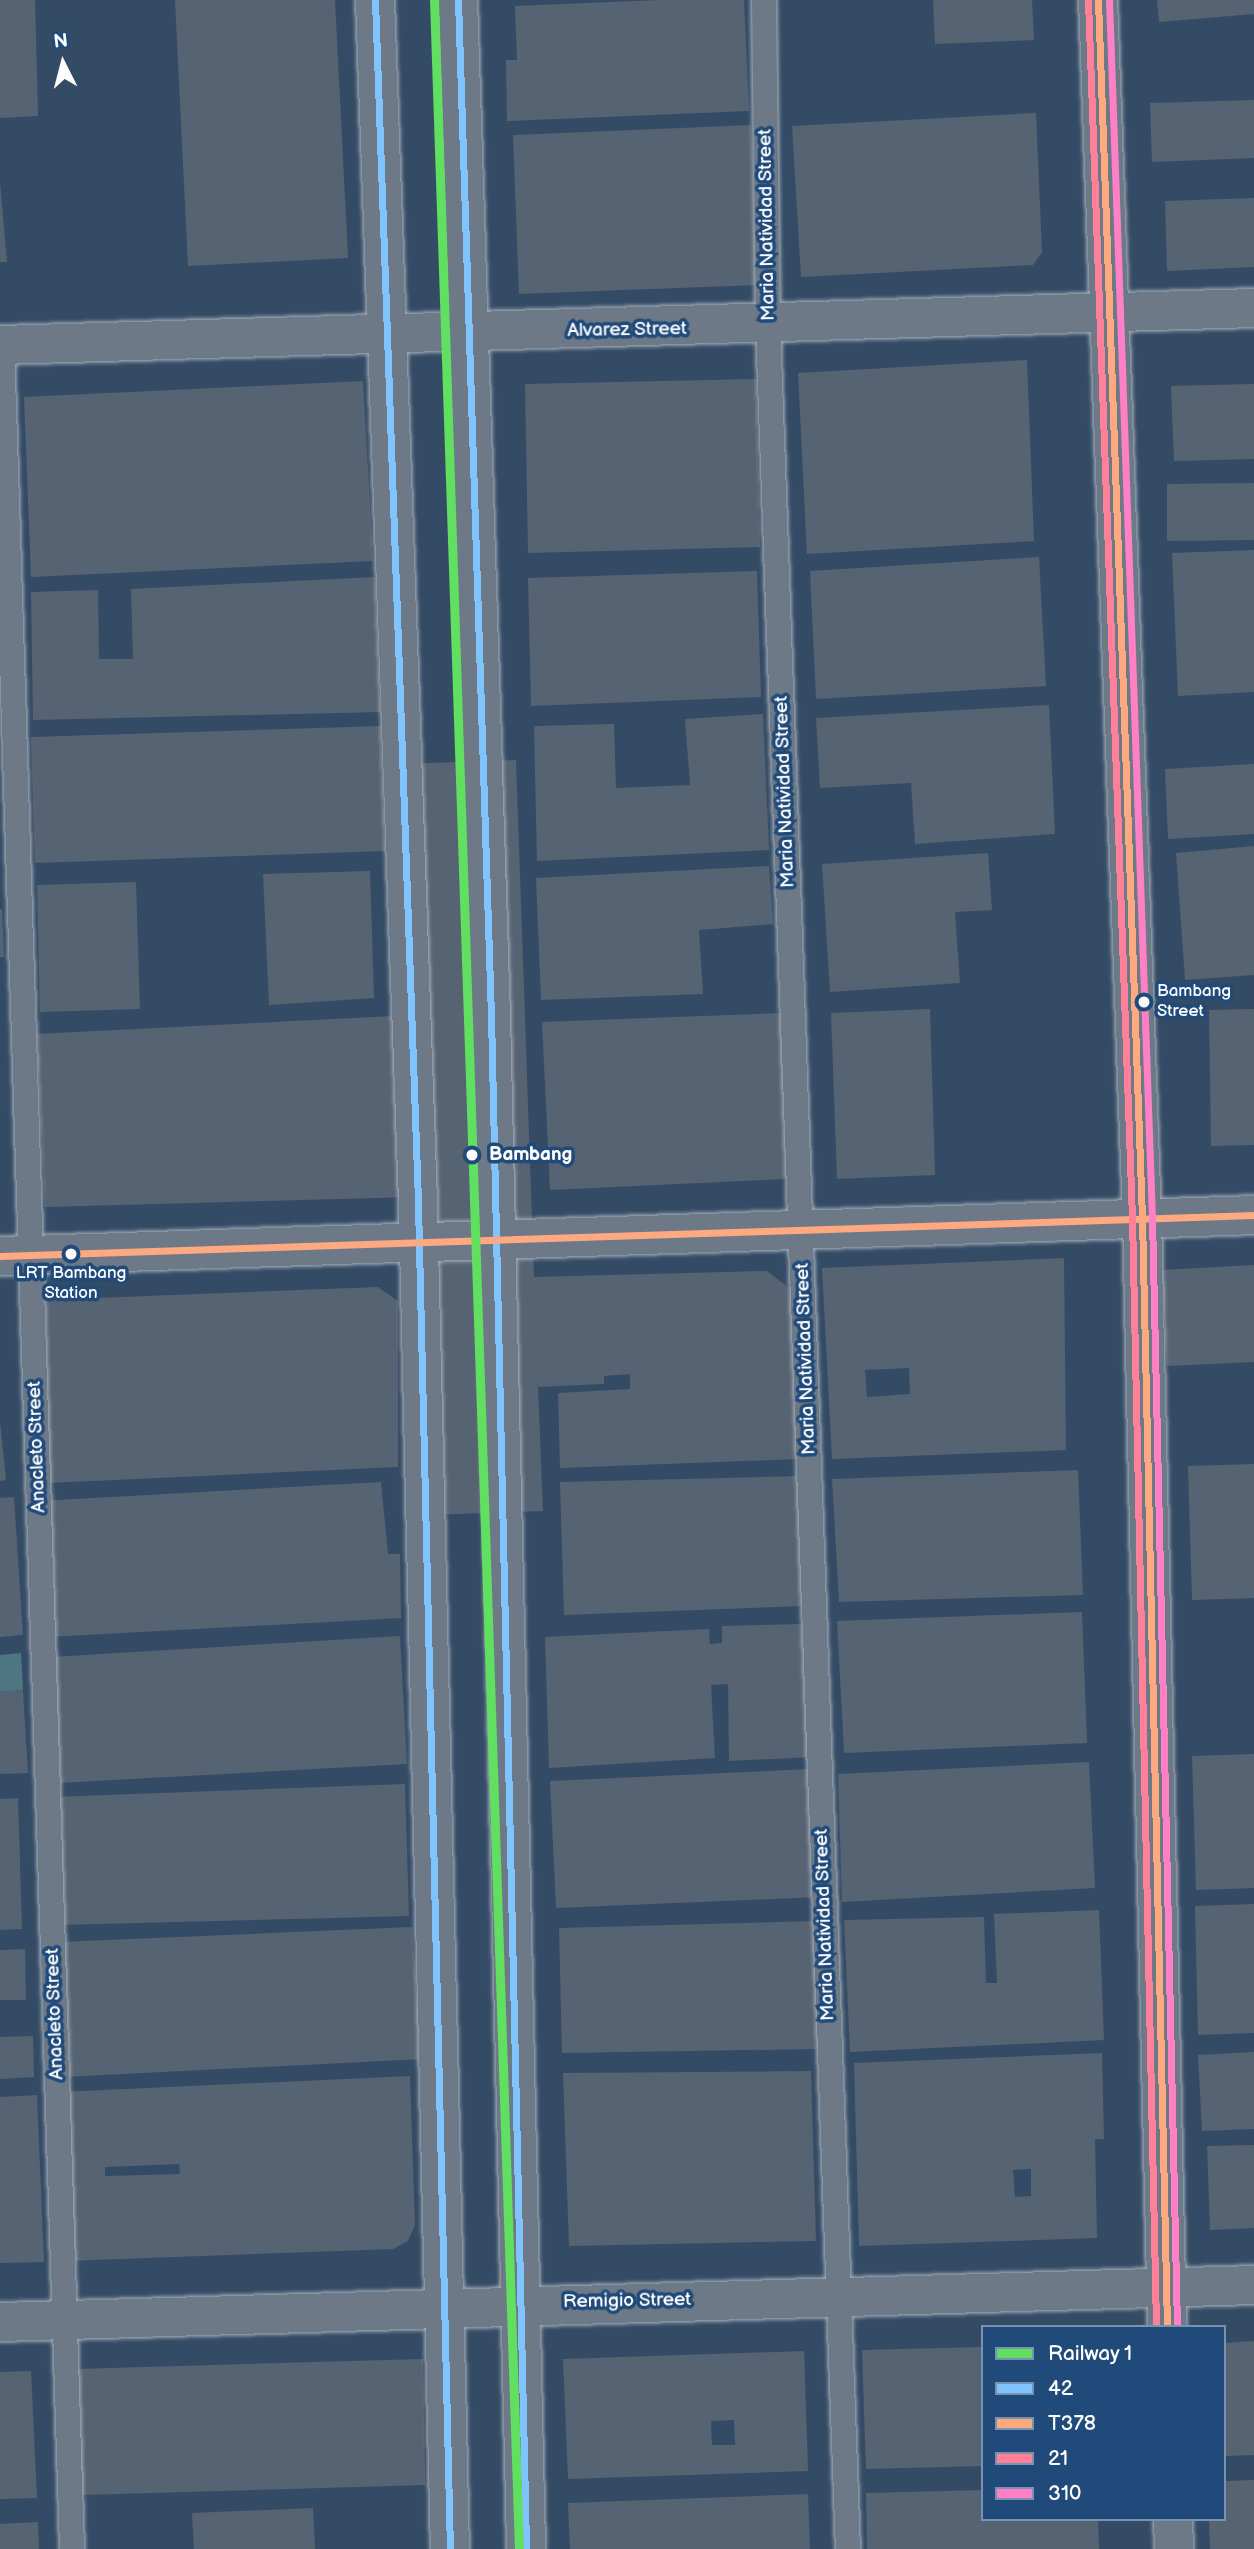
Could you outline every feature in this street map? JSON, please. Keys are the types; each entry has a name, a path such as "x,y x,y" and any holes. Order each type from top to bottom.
{"street":[{"path":"375,0 383,336 419,1243 441,2307 450,2549"},
{"path":"458,0 494,1241 517,2304 526,2549"},
{"path":"1098,0 1142,1217 1167,2325"},
{"name":"Alvarez Street","path":"1,345 768,327 1254,308"},
{"path":"16,1255 1254,1215"},
{"name":"Remigio Street","path":"0,2322 517,2304 1254,2285"},
{"path":"1173,2521 1174,2549"}],"lane":[{"name":"Maria Natividad Street","path":"764,0 768,327 848,2549"},
{"name":"Anacleto Street","path":"1,345 16,1255 65,2319 72,2549"}],"shaded area":[{"path":"21,1653 23,1690 0,1692 0,1655"}],"building":[{"path":"0,0 35,0 38,116 0,118"},
{"path":"175,0 335,0 348,258 188,266"},
{"path":"659,0 744,0 749,111 507,121 506,60 517,60 515,6"},
{"path":"933,0 1032,0 1034,40 935,44"},
{"path":"1157,0 1254,0 1254,14 1159,22"},
{"path":"1254,100 1254,158 1152,162 1150,103"},
{"path":"1036,113 1042,252 1033,265 801,277 792,126"},
{"path":"751,125 757,285 519,294 513,135"},
{"path":"0,183 7,262 0,262"},
{"path":"1254,198 1254,267 1167,271 1165,201"},
{"path":"1027,360 1034,541 807,554 798,373"},
{"path":"756,379 760,547 528,553 525,384"},
{"path":"363,381 373,561 31,577 24,397"},
{"path":"1254,384 1254,459 1174,461 1171,386"},
{"path":"1254,483 1254,540 1167,541 1167,484"},
{"path":"1254,550 1254,692 1178,696 1172,553"},
{"path":"1039,557 1046,686 816,699 810,571"},
{"path":"757,571 761,697 531,706 528,578"},
{"path":"375,577 380,712 33,720 31,592 98,590 99,659 133,659 131,589"},
{"path":"1049,705 1055,834 915,844 911,783 820,788 816,718"},
{"path":"763,714 769,850 537,861 534,726 614,724 616,788 690,785 685,719"},
{"path":"380,726 385,851 35,863 31,737"},
{"path":"516,760 534,1277 767,1271 793,1291 800,1459 560,1468 558,1393 630,1389 630,1374 604,1376 604,1384 538,1387 543,1511 426,1515 415,1197 45,1207 37,1034 393,1016 394,1088 406,1087 399,764"},
{"path":"1254,764 1254,834 1168,839 1165,769"},
{"path":"1254,846 1254,975 1185,980 1176,853"},
{"path":"988,853 992,910 955,912 960,983 830,992 822,864"},
{"path":"769,866 773,924 699,930 703,994 541,1000 536,878"},
{"path":"370,871 374,998 269,1005 263,874"},
{"path":"136,882 140,1009 40,1012 37,885"},
{"path":"2,909 4,957 0,957"},
{"path":"930,1009 935,1175 837,1179 831,1013"},
{"path":"1254,1009 1254,1145 1211,1146 1209,1010"},
{"path":"781,1013 786,1179 550,1190 542,1022"},
{"path":"1064,1258 1066,1450 832,1459 822,1268","holes":["909,1368 910,1394 867,1397 865,1370"]},
{"path":"1254,1265 1254,1362 1167,1366 1162,1270"},
{"path":"378,1287 398,1301 398,1467 48,1483 46,1300"},
{"path":"0,1421 6,1480 0,1481"},
{"path":"1254,1464 1254,1598 1192,1600 1188,1466"},
{"path":"1078,1470 1083,1595 839,1602 832,1479"},
{"path":"799,1476 802,1606 564,1615 560,1482"},
{"path":"381,1482 388,1554 400,1554 401,1618 48,1637 40,1501"},
{"path":"14,1497 23,1635 0,1637 0,1498"},
{"path":"1082,1612 1087,1743 844,1753 837,1621"},
{"path":"803,1624 811,1757 729,1761 728,1684 711,1685 715,1758 549,1768 545,1637 709,1629 710,1644 722,1643 722,1626"},
{"path":"400,1636 407,1764 58,1783 51,1657"},
{"path":"23,1690 28,1773 0,1774 0,1692"},
{"path":"1254,1754 1254,1888 1196,1890 1192,1756"},
{"path":"1089,1762 1095,1888 842,1902 838,1774"},
{"path":"812,1769 820,1897 556,1908 550,1781"},
{"path":"405,1784 409,1916 57,1925 53,1797"},
{"path":"18,1798 22,1929 0,1930 0,1799"},
{"path":"1254,1904 1254,2033 1198,2035 1195,1906"},
{"path":"1099,1910 1104,2040 850,2052 844,1920 984,1917 986,1983 997,1983 994,1914"},
{"path":"817,1921 818,2049 562,2053 559,1928"},
{"path":"412,1927 421,2059 63,2077 59,1942"},
{"path":"25,1949 26,2000 0,2000 0,1950"},
{"path":"33,2036 34,2077 0,2079 0,2037"},
{"path":"1254,2052 1254,2129 1202,2131 1198,2055"},
{"path":"1102,2053 1104,2139 1095,2139 1097,2238 859,2246 854,2063","holes":["1031,2169 1031,2196 1015,2197 1013,2170"]},
{"path":"811,2071 816,2241 569,2246 563,2073"},
{"path":"410,2076 415,2225 408,2241 393,2249 66,2261 60,2092","holes":["179,2164 180,2174 105,2176 105,2167"]},
{"path":"37,2095 44,2262 0,2263 0,2097"},
{"path":"1254,2145 1254,2228 1210,2230 1207,2146"},
{"path":"1254,2341 1254,2455 1226,2456 1226,2343"},
{"path":"981,2347 981,2466 866,2469 862,2350"},
{"path":"804,2351 808,2471 568,2479 563,2359","holes":["734,2420 735,2445 712,2445 711,2421"]},
{"path":"423,2359 425,2485 81,2495 76,2369"},
{"path":"31,2371 37,2498 0,2499 0,2372"},
{"path":"1254,2480 1254,2549 1210,2549 1209,2521 1226,2521 1226,2481"},
{"path":"981,2490 981,2521 1098,2521 1099,2549 867,2549 866,2493"},
{"path":"808,2494 810,2549 570,2549 568,2503"},
{"path":"313,2508 315,2549 194,2549 192,2513"},
{"path":"38,2522 39,2549 0,2549 0,2524"}],"rail line":[{"name":"1","path":"434,0 519,2549"}],"transit line":[{"name":"42","path":"375,0 418,1203 450,2549"},
{"name":"42","path":"458,0 491,1015 526,2549"},
{"name":"21","path":"1088,0 1132,1217 1156,2325"},
{"name":"T378","path":"1098,0 1142,1217 1167,2325"},
{"name":"310","path":"1109,0 1152,1217 1177,2325"},
{"name":"T378","path":"0,1256 1254,1215"}],"place":[{"name":"Bambang Street","path":"1144,1002"},
{"name":"Bambang","path":"472,1155"},
{"name":"LRT Bambang Station","path":"71,1254"}]}
